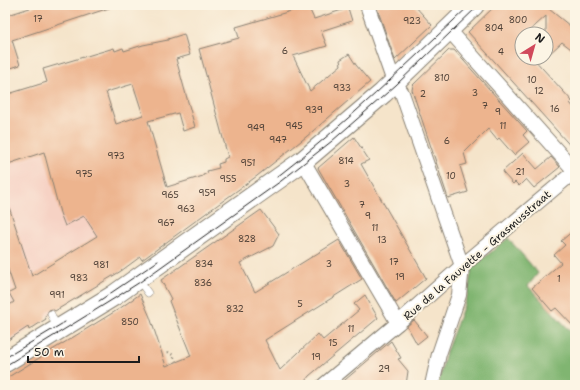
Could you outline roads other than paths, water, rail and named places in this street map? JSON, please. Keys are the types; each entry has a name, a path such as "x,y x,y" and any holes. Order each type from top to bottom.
{"main road":[{"path":"5,361 54,321 114,296 143,286 303,161 394,82 474,5"}],"street":[{"path":"367,5 394,82 402,93 462,266 459,295 439,354 432,385"},
{"path":"449,30 575,171"},
{"path":"303,161 398,323"},
{"name":"Rue de la Fauvette - Grasmusstraat","path":"324,385 575,171"}],"tram line":[{"path":"277,177 352,115 470,5"},
{"path":"5,366 140,282 281,181 332,141 396,85 479,5"},
{"path":"99,301 158,261"},
{"path":"5,358 65,322"}]}
